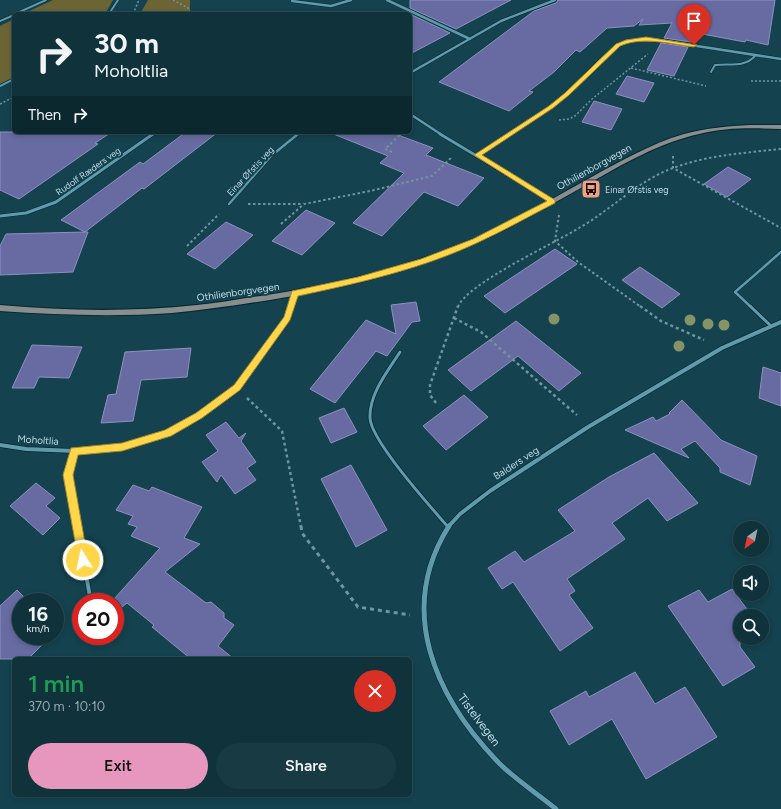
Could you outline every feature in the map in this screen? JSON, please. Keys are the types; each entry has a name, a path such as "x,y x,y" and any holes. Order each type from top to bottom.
{"street":[{"path":"292,1 331,6 351,0"},
{"path":"387,0 470,39"},
{"path":"412,72 501,21 555,0"},
{"path":"477,155 532,121 567,94 618,45 626,42 646,39 658,40 781,59"},
{"path":"412,115 428,127 552,201"},
{"name":"Othilienborgvegen","path":"0,308 38,312 126,313 197,308 294,294 358,280 424,261 475,241 636,155 682,137 722,128 745,126 781,127"},
{"name":"Rudolf Ræders veg","path":"0,216 26,213 56,202 153,134"},
{"name":"Moholtlia","path":"0,446 26,449 74,451 122,447 168,433 199,415 237,388 288,318 294,294"},
{"name":"Balders veg","path":"448,527 460,514 490,491 588,427 722,348 781,322"},
{"name":"Tistelvegen","path":"448,527 433,556 426,586 423,617 430,652 445,691 465,723 498,762 556,809"}],"lane":[{"path":"19,12 46,0"},
{"path":"110,12 118,0"},
{"path":"0,21 12,15"},
{"path":"712,72 715,66 725,64 743,65 749,63 755,56"},
{"path":"0,86 12,80"},
{"name":"Einar Øfstis veg","path":"230,204 271,156 298,134"},
{"path":"770,326 734,292 781,252"},
{"path":"400,352 377,390 372,405 370,419 385,450 448,527"},
{"path":"74,451 68,475 89,593"}],"path":[{"path":"133,12 139,0"},
{"path":"173,0 188,8 190,12"},
{"path":"532,121 572,118 592,99 652,52"},
{"path":"631,68 706,86"},
{"path":"751,81 781,82"},
{"path":"392,152 385,149 401,134"},
{"path":"188,246 230,204 304,204 370,191 432,176 462,146"},
{"path":"436,403 430,395 429,390 459,304 466,295 514,263 580,228 644,183 673,168 708,159 781,149"},
{"path":"673,168 674,152"},
{"path":"673,168 781,228"},
{"path":"281,224 304,204"},
{"path":"555,241 560,210"},
{"path":"555,241 578,262 661,321 722,348"},
{"path":"454,318 481,332 588,427"},
{"path":"237,388 282,431 302,533 358,607 423,617"}],"shaded area":[{"path":"53,0 113,0 106,12 27,12"},
{"path":"148,0 190,0 190,12 141,12"},
{"path":"12,20 12,78 0,84 0,26"}],"building":[{"path":"410,0 511,0 456,29 410,8"},
{"path":"558,0 775,0 768,45 746,40 745,42 697,33 691,42 664,38 672,23 639,25 643,19 634,26 607,28 580,52 576,50 554,72 529,91 533,92 509,111 439,82 534,11 556,3"},
{"path":"412,15 450,33 412,53"},
{"path":"661,43 688,47 674,76 647,70"},
{"path":"627,76 654,83 644,102 616,94"},
{"path":"594,101 622,109 611,130 582,122"},
{"path":"0,132 12,132 12,134 109,134 95,143 98,144 19,199 0,190"},
{"path":"183,134 215,134 144,189 142,188 85,232 61,220 140,162 143,164"},
{"path":"333,134 395,134 433,148 426,155 484,178 458,206 424,192 382,236 353,223 404,173 380,163 388,156"},
{"path":"728,167 751,179 727,197 704,184"},
{"path":"306,210 335,223 302,255 272,241"},
{"path":"226,222 253,235 215,269 187,254"},
{"path":"88,232 73,272 0,275 0,246 6,234"},
{"path":"555,249 577,264 505,313 484,296"},
{"path":"640,267 680,294 662,308 622,280"},
{"path":"416,302 420,321 412,322 387,356 376,351 335,403 310,389 366,320 396,334 391,305"},
{"path":"516,321 581,373 559,391 518,356 471,391 448,370"},
{"path":"32,345 82,347 69,378 39,377 34,388 12,388"},
{"path":"191,348 187,377 141,380 133,421 101,423 108,395 116,394 125,352"},
{"path":"763,367 781,373 781,406 759,398"},
{"path":"464,395 488,417 446,450 423,426"},
{"path":"682,400 721,440 757,456 750,485 720,472 720,468 695,441 681,449 689,458 625,430 653,417 656,421 670,414 669,413"},
{"path":"344,408 357,432 331,443 319,418"},
{"path":"226,422 239,438 246,433 241,441 256,462 247,468 256,480 235,494 221,475 217,482 202,462 218,451 206,435"},
{"path":"654,453 698,503 667,521 648,498 612,523 625,539 567,579 575,591 569,595 593,628 560,651 513,582 502,589 488,568 515,551 524,562 575,531 558,510 609,477"},
{"path":"351,465 387,530 356,547 321,479"},
{"path":"36,483 55,498 46,506 60,518 43,535 10,506"},
{"path":"133,485 149,491 152,487 202,507 184,538 200,544 165,572 206,603 211,602 224,613 224,618 234,625 218,646 232,657 189,657 152,627 154,625 127,603 124,605 124,593 119,593 160,548 131,536 137,527 128,524 133,516 116,510"},
{"path":"732,589 733,601 741,601 747,609 733,609 733,645 740,645 755,667 723,686 668,606 699,590 708,602"},
{"path":"12,595 12,645 42,645 30,657 0,659 0,606"},
{"path":"635,672 655,704 685,687 717,737 646,779 612,719 569,745 550,711 586,691 589,697"}],"place":[{"name":"Einar Øfstis veg","path":"591,189"}],"route":[{"path":"83,560 68,475 74,451 122,447 168,433 199,415 237,388 288,318 294,294 358,280 424,261 475,241 552,201 477,155 532,121 551,107 567,94 618,45 634,40 646,39 694,45"}]}
